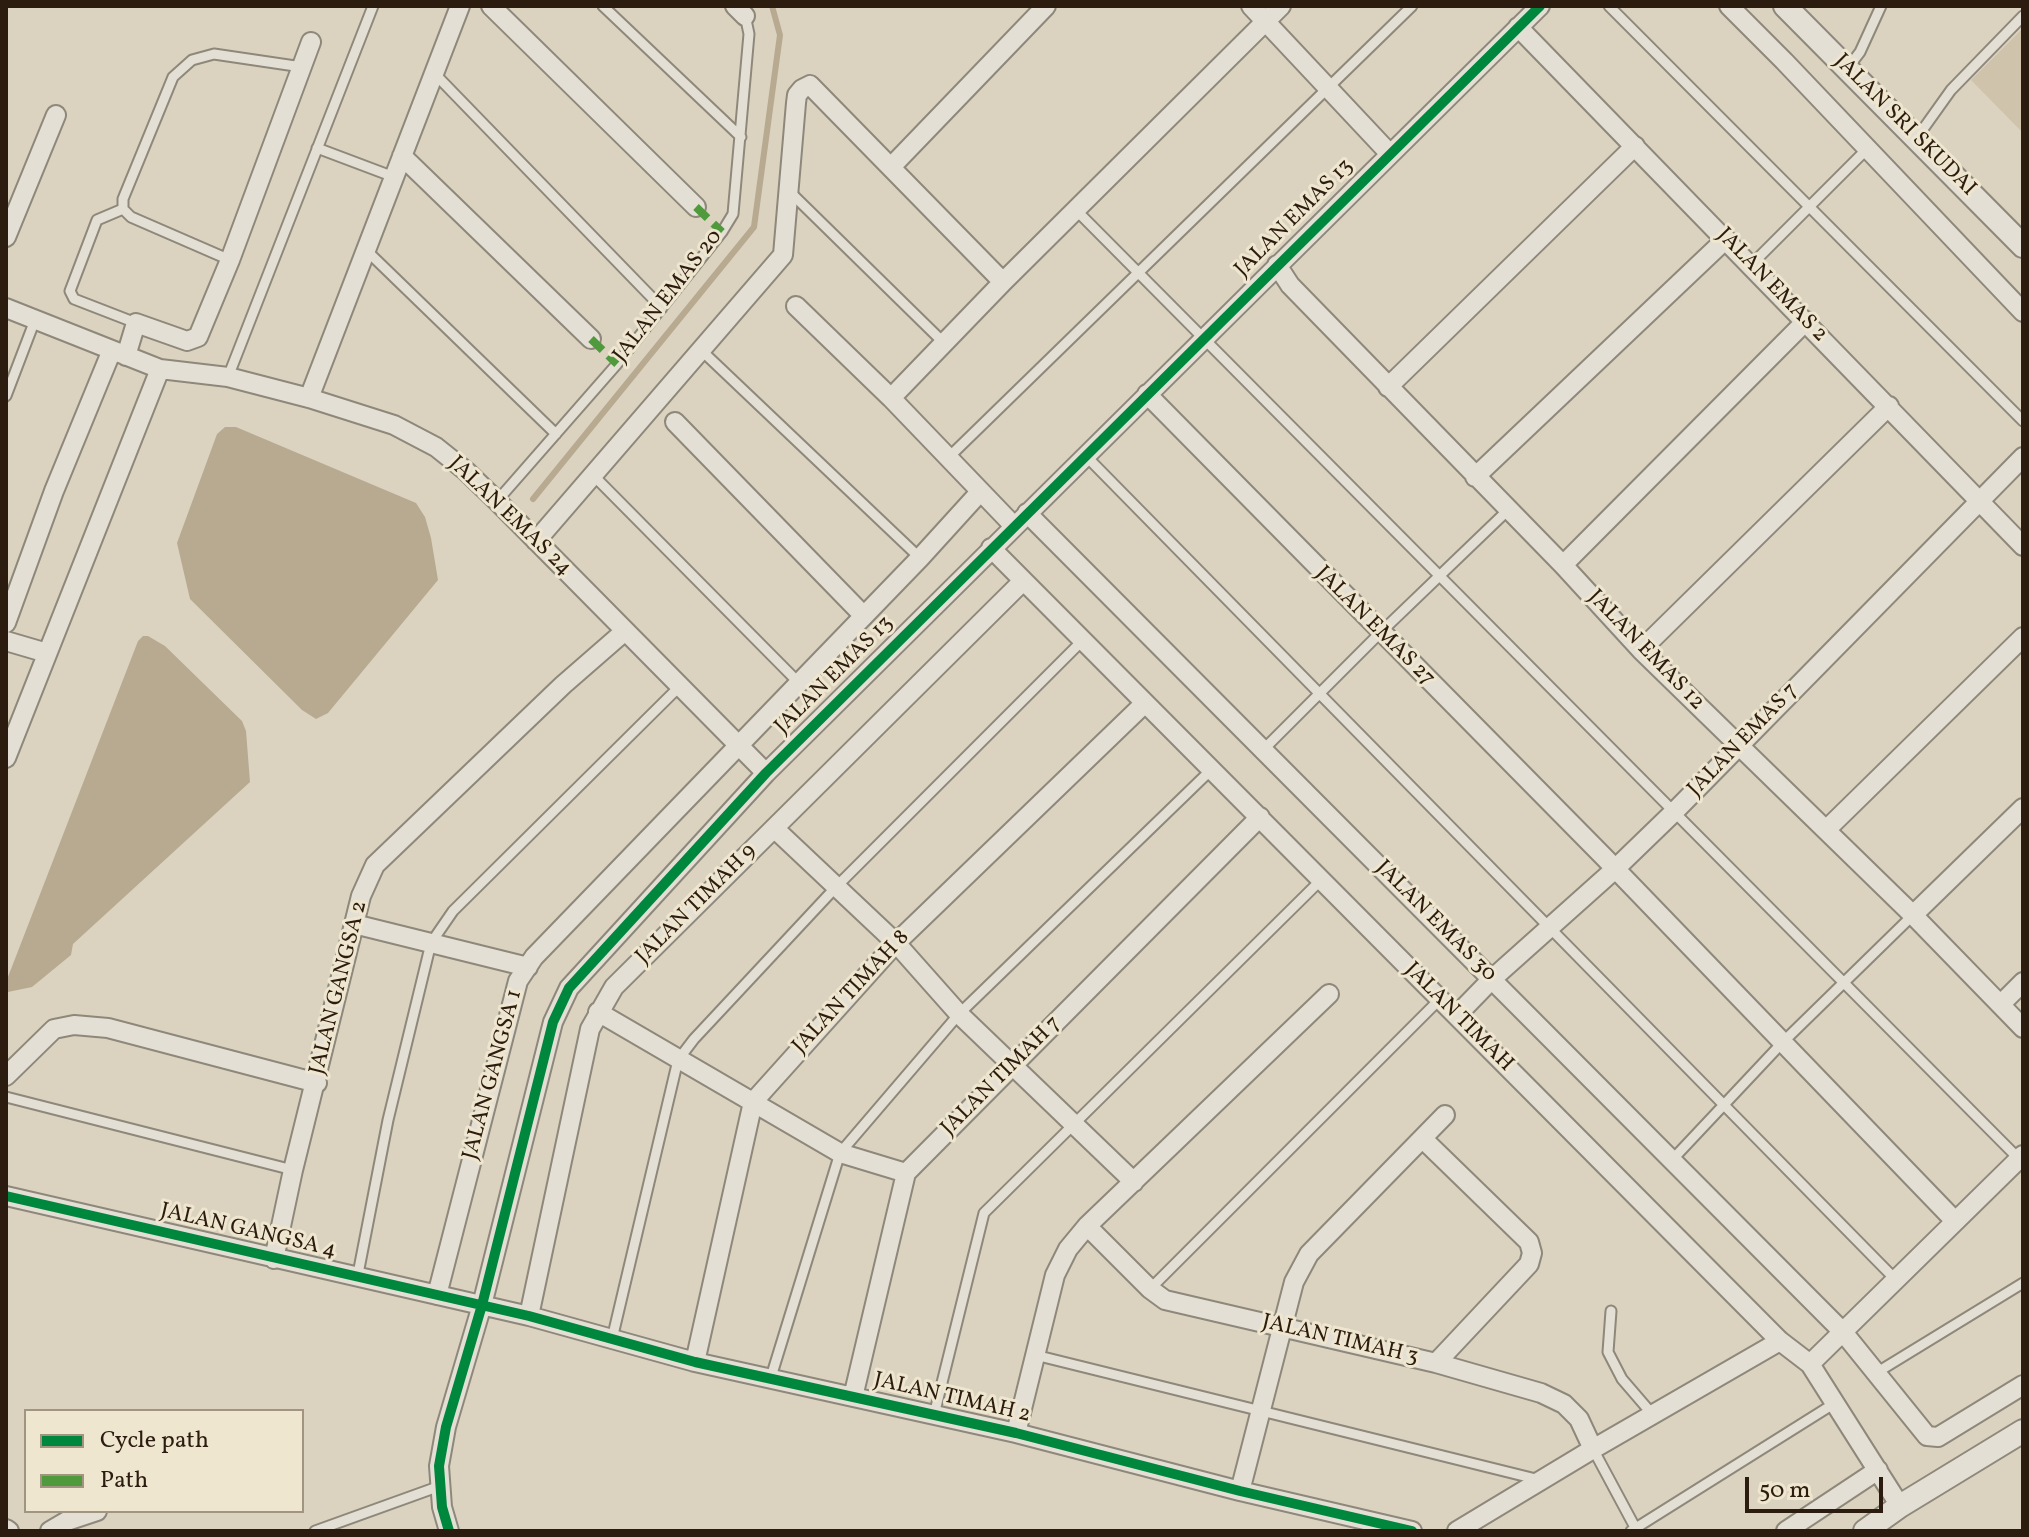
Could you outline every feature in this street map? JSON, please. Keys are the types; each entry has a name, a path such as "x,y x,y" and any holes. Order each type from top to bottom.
{"street":[{"path":"309,398 460,6"},
{"path":"491,6 696,207"},
{"path":"891,167 1046,6"},
{"path":"1251,6 1390,154"},
{"path":"891,398 1003,282 1281,6"},
{"name":"JALAN EMAS 13","path":"449,1531 442,1507 439,1466 446,1427 482,1305 553,1022 564,996 766,773 1540,6"},
{"path":"1729,6 2023,312"},
{"name":"JALAN SRI SKUDAI","path":"1785,6 2023,246"},
{"name":"JALAN EMAS 2","path":"1518,27 2023,546"},
{"path":"6,623 54,491 136,323 187,341 198,337 311,42"},
{"path":"536,541 783,255 797,95 810,85 1003,282"},
{"path":"6,237 56,115"},
{"path":"1388,387 1635,146"},
{"path":"402,156 591,339"},
{"path":"1475,477 1726,239"},
{"name":"JALAN EMAS 12","path":"1277,265 1290,285 1563,565 1641,650 1913,915 2023,1028"},
{"name":"JALAN EMAS 30","path":"796,306 891,398 980,492 1020,519 1263,750 1843,1332 1927,1436 1938,1437 2023,1385"},
{"name":"JALAN EMAS 24","path":"6,308 160,369 228,377 309,398 394,425 436,447 497,501 766,773"},
{"path":"1563,565 1806,321"},
{"path":"6,758 160,369"},
{"name":"JALAN EMAS 27","path":"1147,394 1955,1221"},
{"path":"1641,650 1889,406"},
{"path":"675,422 864,616"},
{"name":"JALAN EMAS 7","path":"1457,1015 1549,927 1609,864 1675,811 2023,457"},
{"name":"JALAN GANGSA 1","path":"437,1295 518,981 544,946 920,558 980,492"},
{"name":"JALAN TIMAH","path":"991,548 1780,1341 1810,1364 1900,1506"},
{"name":"JALAN TIMAH 9","path":"529,1316 590,1029 614,987 1023,581"},
{"name":"JALAN GANGSA 2","path":"274,1259 361,896 375,865 563,685 625,631"},
{"path":"1826,830 2023,637"},
{"path":"6,641 47,653"},
{"name":"JALAN TIMAH 8","path":"695,1362 753,1102 896,943 1145,703"},
{"path":"1913,915 2023,808"},
{"name":"JALAN TIMAH 7","path":"906,1173 1260,817"},
{"path":"774,828 896,943 959,1014 1134,1182"},
{"path":"354,924 528,967"},
{"path":"2001,1004 2023,982"},
{"path":"1016,1433 1055,1275 1068,1249 1087,1226 1329,994"},
{"path":"598,1012 840,1153 906,1173 853,1397"},
{"path":"6,1076 54,1029 74,1025 108,1028 317,1083"},
{"path":"1240,1491 1294,1282 1309,1254 1445,1115"},
{"path":"1423,1139 1529,1242 1532,1253 1529,1264 1436,1363"},
{"path":"1810,1364 2022,1159"},
{"name":"JALAN GANGSA 4","path":"6,1196 357,1279 482,1305"},
{"name":"JALAN TIMAH 3","path":"1087,1226 1165,1300 1436,1363 1541,1393 1564,1404 1579,1419 1593,1449"},
{"name":"JALAN TIMAH 2","path":"482,1305 695,1362 1016,1433 1240,1491 1412,1531"},
{"path":"1457,1531 1780,1341"},
{"path":"1865,1531 1900,1506 2023,1431"},
{"path":"1786,1531 1878,1470"},
{"path":"50,1531 91,1513"}],"lane":[{"path":"228,377 373,6"},
{"path":"603,6 741,137"},
{"path":"948,458 1412,6"},
{"path":"1609,6 2023,421"},
{"path":"1847,69 1860,52 1881,6"},
{"name":"JALAN EMAS 20","path":"497,501 662,308 733,214 749,34 741,9"},
{"path":"1916,139 1951,90 2023,16"},
{"path":"230,260 131,217 123,209 123,199 173,77 192,60 214,54 302,67"},
{"path":"434,73 662,308"},
{"path":"317,148 394,177"},
{"path":"1751,265 1867,149"},
{"path":"790,192 944,343"},
{"path":"123,209 97,220 70,291 74,299 136,323"},
{"path":"1076,210 2022,1159"},
{"path":"366,249 556,434"},
{"path":"6,396 35,320"},
{"path":"701,350 920,558"},
{"path":"1085,455 1897,1280"},
{"path":"594,476 798,682"},
{"path":"1263,750 1507,511"},
{"path":"612,1339 678,1060 836,887 1084,639"},
{"path":"357,1279 388,1120 431,943 453,911 680,686"},
{"path":"771,1377 840,1153 959,1014 1212,769"},
{"path":"934,1415 984,1213 1322,879"},
{"path":"1672,1160 1782,1043 1913,915"},
{"path":"1150,1289 1439,1000"},
{"path":"6,1097 293,1170"},
{"path":"1876,1373 2023,1283"},
{"path":"1611,1311 1608,1352 1622,1379 1653,1415"},
{"path":"1035,1355 1540,1480"},
{"path":"1593,1449 1634,1530 1835,1403"},
{"path":"315,1531 440,1486"}],"shaded area":[{"path":"2023,28 2023,133 1971,80"},
{"path":"225,427 236,427 416,503 425,517 438,580 328,713 316,719 302,710 190,599 177,543 217,434"},
{"path":"143,636 165,646 242,721 246,731 250,782 73,944 71,955 32,987 8,992 6,982 138,641"}],"waterway":[{"path":"533,499 754,227 780,35 772,6"}],"marked path":[{"path":"696,207 722,232"},
{"path":"591,339 617,364"}],"cycle path":[{"path":"449,1531 442,1507 439,1466 446,1427 482,1305 553,1022 569,988 766,773 1540,6"},
{"path":"6,1196 529,1316 695,1362 1016,1433 1240,1491 1412,1531"}]}
